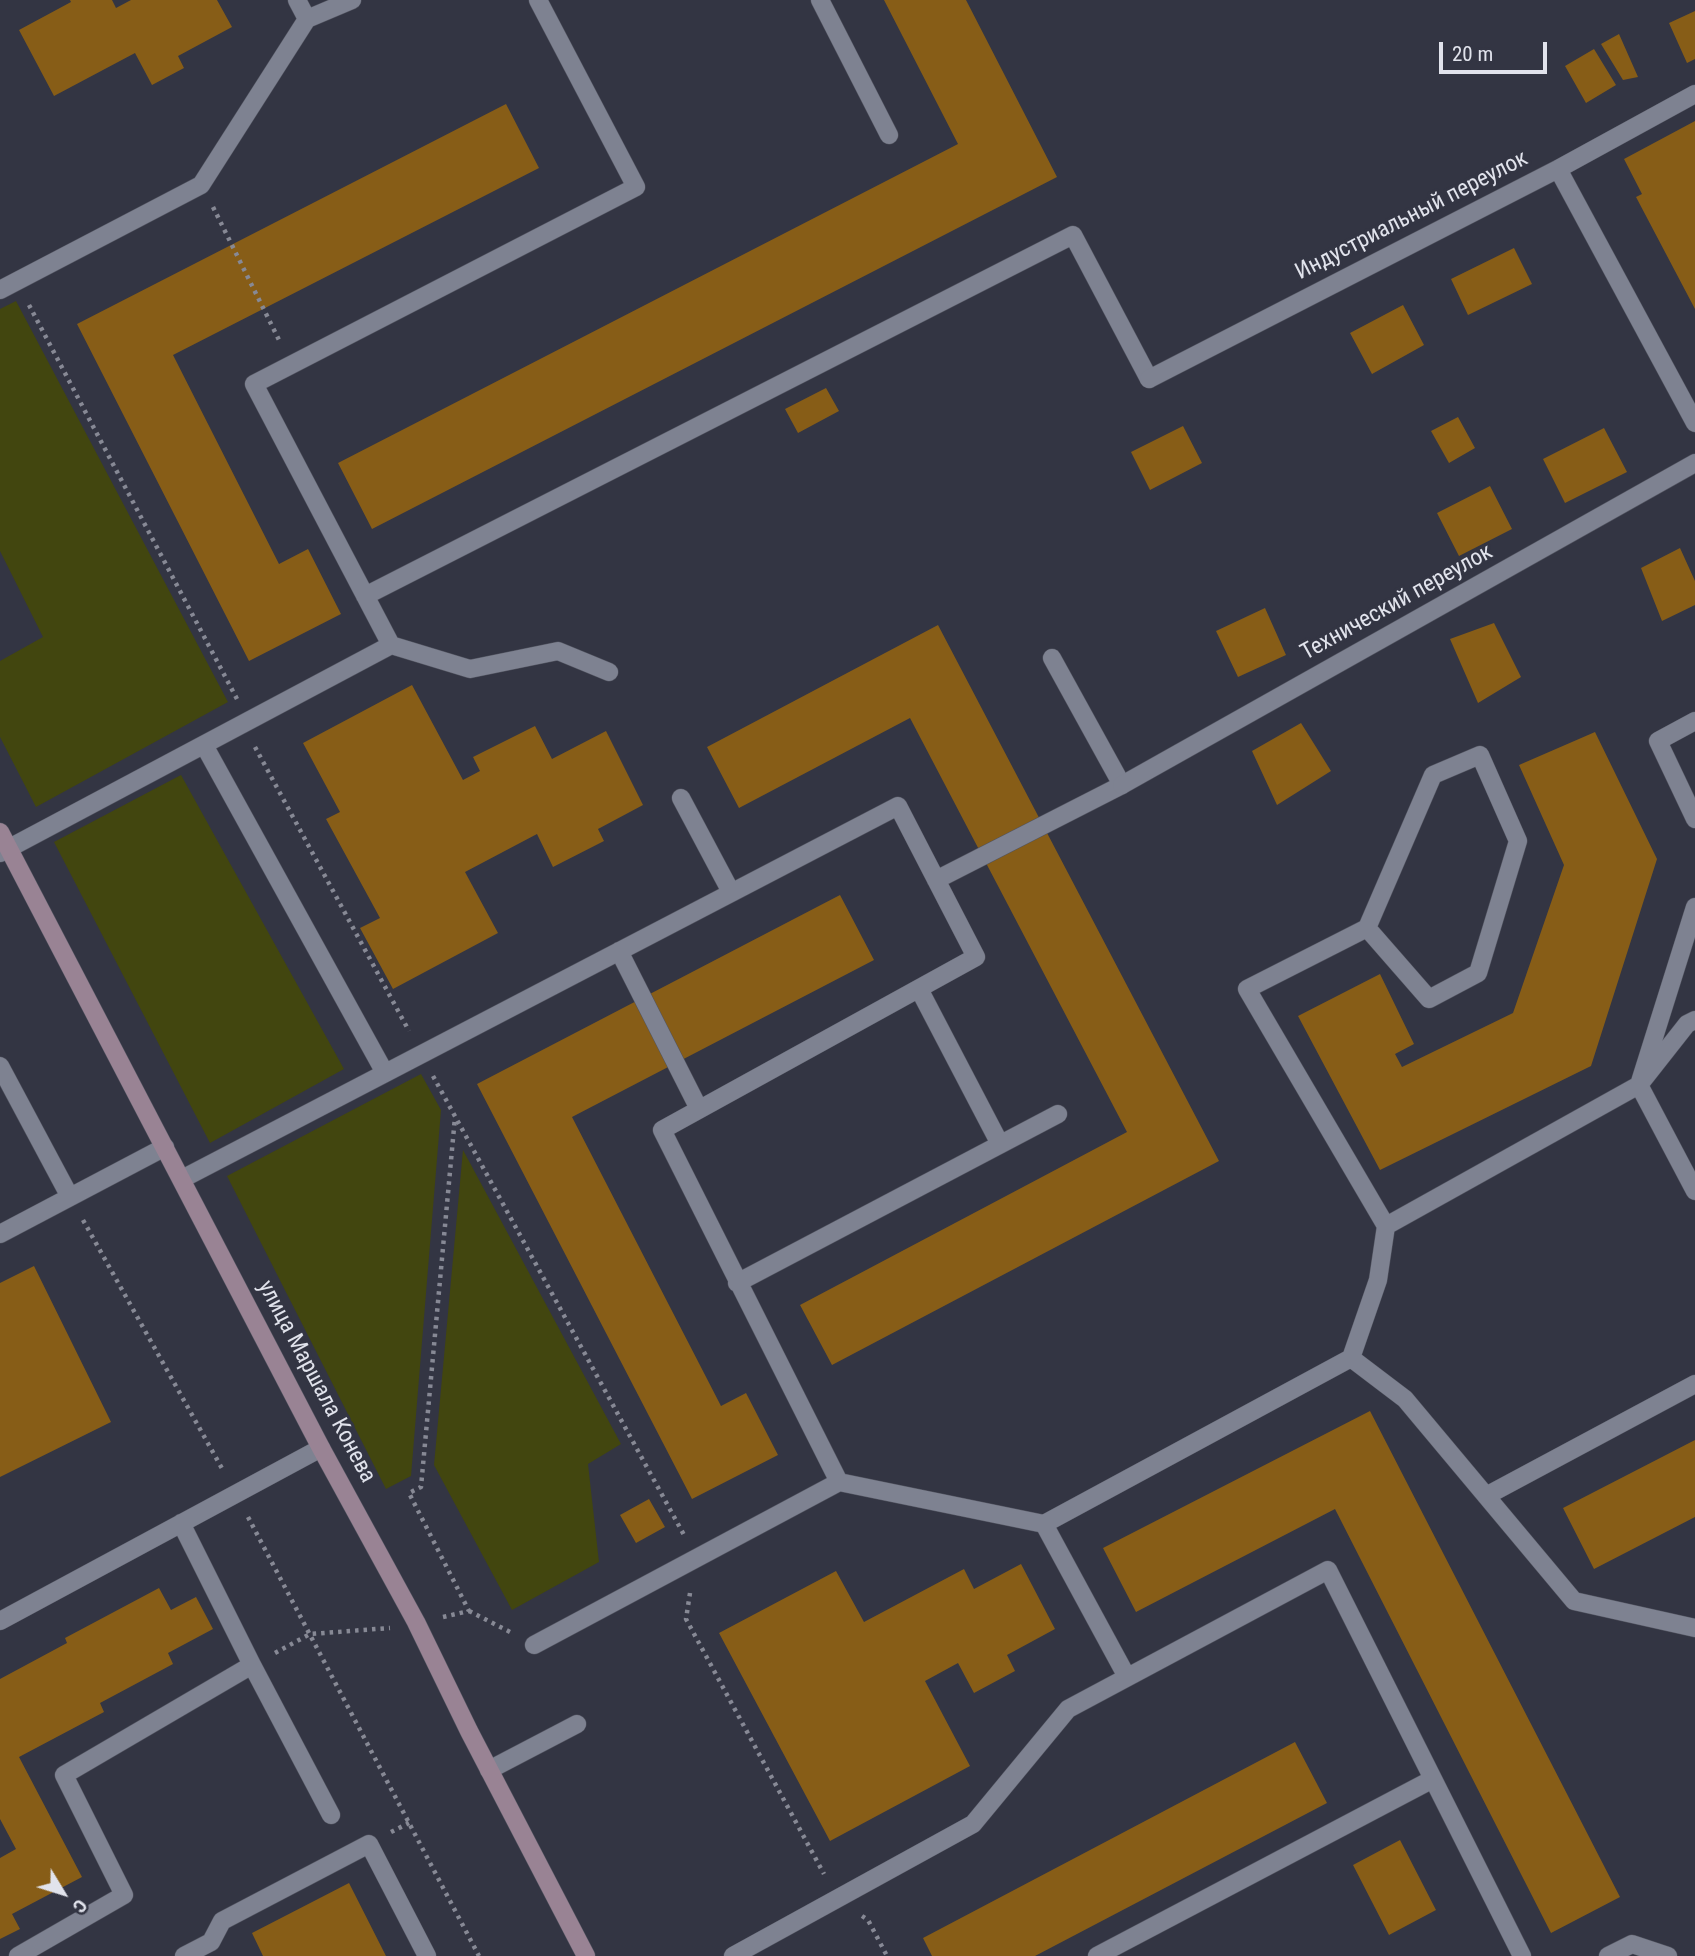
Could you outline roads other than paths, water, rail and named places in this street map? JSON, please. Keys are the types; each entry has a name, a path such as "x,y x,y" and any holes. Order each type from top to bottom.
{"main road":[{"name":"улица Маршала Конева","path":"0,832 4,851 182,1179 321,1447 416,1622 586,1956"}],"street":[{"path":"297,0 307,19"},
{"path":"6,287 201,185 307,19 352,0"},
{"path":"391,645 254,384 636,187 538,0"},
{"path":"820,0 889,135"},
{"name":"Индустриальный переулок","path":"365,596 1073,234 1149,379 1558,169 1695,94"},
{"path":"1558,169 1695,423"},
{"name":"Технический переулок","path":"936,880 1122,785 1695,463"},
{"path":"4,851 391,645 470,669 558,651 609,672"},
{"path":"1052,658 1122,785"},
{"path":"1695,721 1658,741 1695,819"},
{"path":"204,745 385,1073"},
{"path":"534,1645 839,1482 1044,1524 1352,1358 1378,1280 1385,1226 1247,989 1367,928 1433,775 1479,755 1518,842 1478,973 1429,999 1367,928"},
{"path":"681,798 731,892"},
{"path":"182,1179 898,806 976,957 662,1129 839,1482"},
{"path":"1695,907 1639,1085 1695,1191"},
{"path":"619,951 699,1109"},
{"path":"919,989 1000,1144"},
{"path":"1385,1226 1639,1085 1687,1024 1695,1020"},
{"path":"0,1066 70,1197"},
{"path":"737,1283 1058,1114"},
{"path":"0,1234 164,1147"},
{"path":"1352,1358 1405,1399 1574,1601 1695,1628"},
{"path":"1486,1496 1695,1384"},
{"path":"0,1621 321,1447"},
{"path":"181,1523 331,1815"},
{"path":"1044,1524 1127,1677"},
{"path":"733,1956 973,1824 1068,1709 1328,1570 1522,1956"},
{"path":"18,1956 124,1895 64,1775 252,1665"},
{"path":"489,1770 577,1724"},
{"path":"1097,1956 1433,1779"},
{"path":"184,1956 211,1942 222,1921 369,1844 427,1956"},
{"path":"1608,1956 1632,1944 1668,1956"}]}
